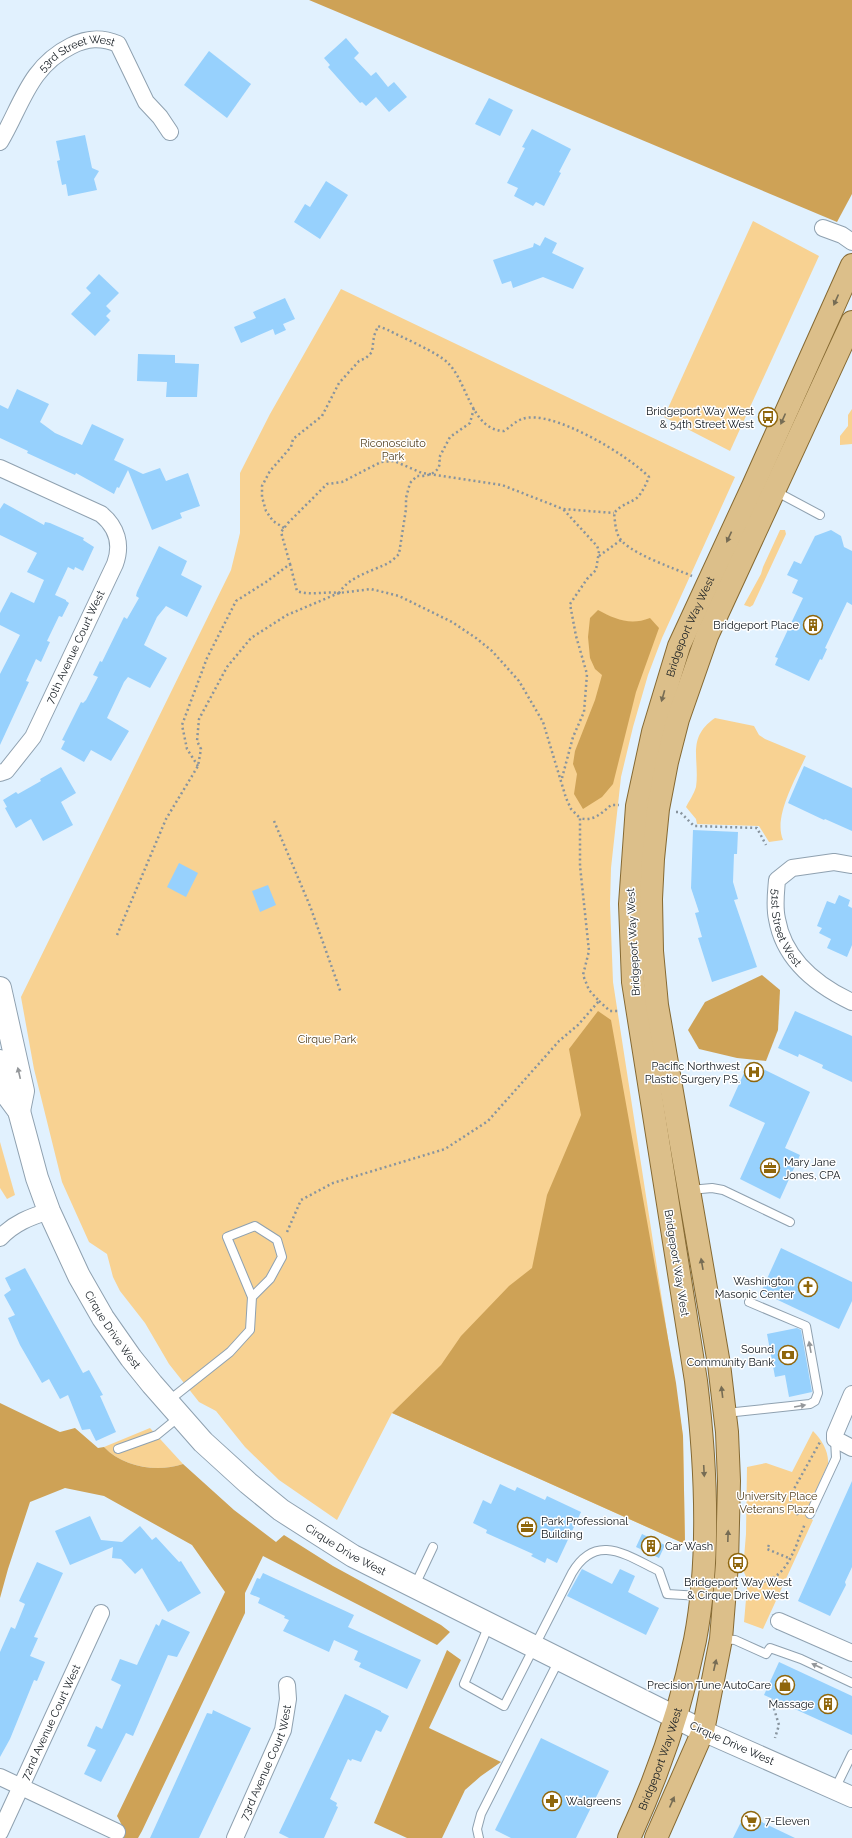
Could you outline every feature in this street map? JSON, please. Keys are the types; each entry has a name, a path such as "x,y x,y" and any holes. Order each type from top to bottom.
{"main road":[{"name":"Bridgeport Way West","path":"629,1838 664,1755 686,1679 695,1639 700,1596 705,1496 702,1432 696,1381 633,982 630,904 634,830 641,780 653,732 679,646 852,265"},
{"name":"Bridgeport Way West","path":"656,1838 703,1731 721,1638 727,1564 729,1481 725,1414 719,1364 657,1005 652,951 651,900 658,809 667,762 678,719 692,675 707,636 852,322"},
{"name":"Cirque Drive West","path":"0,988 3,1013 23,1091 19,1111"},
{"name":"Cirque Drive West","path":"0,1061 8,1096 19,1111 37,1178 49,1211 68,1255 103,1318 131,1358 173,1409 230,1467 292,1518 353,1556 414,1588 703,1731"}],"street":[{"name":"53rd Street West","path":"0,142 31,80 48,61 59,52 76,43 101,38 118,44 146,102 160,117 170,132"},
{"path":"823,228 842,235 852,242"},
{"name":"70th Avenue Court West","path":"0,468 101,514 108,521 115,532 119,549 115,564 32,737 26,748 17,756 6,771 0,773"},
{"path":"0,760 17,756"},
{"name":"51st Street West","path":"852,865 834,862 792,868 777,880 775,904 776,919 782,939 794,959 810,976 836,994 852,1002"},
{"path":"0,1238 12,1226 24,1219 49,1211"},
{"path":"852,1394 835,1436 852,1448"},
{"name":"72nd Avenue Court West","path":"0,1832 101,1613"},
{"path":"778,1620 852,1653"},
{"name":"73rd Avenue Court West","path":"235,1838 283,1730 288,1707 287,1685"},
{"name":"Cirque Drive West","path":"703,1731 843,1793"},
{"path":"0,1777 117,1832"}],"lane":[{"path":"774,491 820,515"},
{"path":"689,1190 706,1188 724,1190 790,1222"},
{"path":"118,1449 157,1435 173,1409 250,1330 252,1297 227,1237 255,1226 277,1240 282,1257 270,1279 252,1297"},
{"path":"725,1414 810,1404 817,1398 818,1386 806,1326 749,1302"},
{"path":"810,1514 836,1458 835,1436"},
{"path":"414,1588 433,1547"},
{"path":"489,1625 464,1684 504,1706 576,1566 585,1556 599,1550 614,1550 659,1571 667,1594 700,1596"},
{"path":"721,1638 735,1640 766,1654 770,1648 801,1659 852,1683"},
{"path":"479,1838 477,1829 481,1814 559,1660"},
{"path":"843,1793 851,1754"}],"path":[{"path":"284,528 273,520 266,511 262,497 262,486 270,471 291,447 294,440 322,416 339,382 359,361 366,358 372,352 374,336 378,326 447,362 465,388 474,408 484,424 499,431 504,431 523,419 539,418 570,426 638,466 649,477 644,487 637,498 621,505 614,513"},
{"path":"117,935 166,818 198,766 201,749 197,741 199,719 227,667 251,638 287,615 339,593 343,586 370,571 386,565 399,554 406,509 406,498 410,483 416,476 426,477 436,471 440,462 439,458 450,437 470,423 474,408"},
{"path":"614,513 563,509 502,485 422,473 394,461 381,462 342,482 327,484 281,532 297,591 304,594 325,591 339,593 371,589 399,596 452,622 476,638 507,666 522,686 543,722 571,809 580,818 586,820 593,819 611,805 626,806"},
{"path":"561,781 562,772 572,737 584,712 587,674 576,636 570,604 587,579 596,570 599,556 597,546 563,509"},
{"path":"614,513 618,535 625,545 637,552 694,577"},
{"path":"599,556 622,540"},
{"path":"198,766 188,749 182,724 207,658 236,601 266,582 290,564"},
{"path":"672,811 680,812 694,826 757,828 766,845"},
{"path":"580,818 580,866 589,951 583,975 589,990 599,1001 610,1011 620,1010"},
{"path":"274,821 310,906 341,992"},
{"path":"287,1232 301,1200 333,1184 445,1149 488,1121 558,1041 578,1025 599,1001"},
{"path":"790,1496 819,1443 835,1436"},
{"path":"743,1586 774,1578 784,1569 791,1559 801,1533"},
{"path":"769,1544 768,1548 791,1559"},
{"path":"771,1699 779,1725 775,1738"}],"green space":[{"path":"753,221 819,256 730,451 664,417"},
{"name":"Cirque Park","path":"341,289 735,477 662,638 648,675 621,777 611,868 610,904 613,982 683,1436 685,1544 392,1413 337,1520 279,1480 245,1447 216,1411 199,1402 169,1364 145,1323 120,1291 113,1277 107,1254 89,1242 62,1182 34,1069 21,997 231,570 240,533 240,473 270,414"},
{"path":"852,409 852,444 840,445 840,436 848,426 848,415"},
{"path":"780,530 785,530 786,534 753,605 750,607 744,605 761,574"},
{"path":"715,718 754,726 759,735 765,739 806,756 783,809 781,831 783,840 769,842 759,826 697,824 696,819 686,807 696,787 697,741 700,733"},
{"path":"0,1142 15,1195 7,1199 0,1188"},
{"path":"150,1428 183,1464 173,1467 152,1468 130,1464 112,1454 104,1447"},
{"name":"University Place Veterans Plaza","path":"813,1431 824,1446 828,1464 805,1515 813,1520 763,1629 744,1622 747,1588 747,1579 743,1570 746,1534 747,1467 766,1463 792,1472"}],"shaded area":[{"path":"309,0 852,0 852,194 837,222"},
{"path":"598,610 617,619 629,621 650,618 659,628 636,692 613,784 602,797 583,809 574,794 577,774 573,764 575,751 595,700 602,675 595,669 590,658 588,637 590,618"},
{"path":"762,975 780,990 778,1030 766,1061 737,1058 699,1049 688,1030 705,1002"},
{"path":"598,1011 611,1020 676,1383 683,1436 685,1544 392,1413 441,1365 461,1336 509,1286 532,1268 547,1195 581,1115 569,1049"},
{"path":"0,1403 60,1432 75,1428 98,1448 104,1447 112,1454 130,1464 152,1468 162,1468 183,1464 234,1510 276,1542 284,1535 333,1566 441,1625 450,1632 437,1645 263,1556 245,1593 245,1613 142,1831 138,1838 122,1838 125,1831 117,1816 225,1592 192,1545 104,1496 65,1488 30,1502 0,1598"},
{"path":"447,1650 461,1660 429,1728 501,1762 481,1776 465,1790 442,1838 407,1838 374,1823"}],"building":[{"path":"346,38 359,53 354,58 371,76 376,72 388,87 394,82 407,97 389,112 376,97 366,106 362,102 360,103 328,67 330,65 324,58"},
{"path":"209,51 251,84 227,118 184,85"},
{"path":"489,98 513,110 500,136 475,124"},
{"path":"532,129 571,149 559,172 561,173 544,206 536,202 533,206 514,196 518,188 507,183 525,148 522,147"},
{"path":"85,135 92,168 99,171 94,179 97,190 68,196 66,184 62,185 57,161 60,160 56,141"},
{"path":"326,181 348,195 320,239 294,222 305,204 310,207"},
{"path":"545,237 557,243 552,253 584,268 573,289 543,277 513,288 511,281 502,284 493,260 533,247 534,243 540,246"},
{"path":"99,274 119,293 106,306 111,311 106,316 110,320 95,336 71,314 91,293 86,288"},
{"path":"285,298 295,319 283,324 286,330 275,335 273,329 241,343 234,327 256,318 253,312"},
{"path":"138,354 175,355 175,363 199,364 197,397 166,397 167,382 137,381"},
{"path":"17,389 49,404 40,422 55,433 82,445 92,424 124,439 114,460 143,474 160,468 166,481 188,473 200,506 180,513 182,518 152,530 128,470 119,488 117,487 114,494 76,473 75,475 27,453 28,451 0,438 0,405 8,409"},
{"path":"4,503 44,525 45,522 50,523 84,538 83,540 94,547 83,571 75,567 74,570 68,567 55,595 69,603 62,617 59,616 47,641 50,642 41,662 36,659 26,681 29,682 0,745 0,674 20,635 0,625 0,613 11,592 34,603 44,580 27,572 37,553 0,535 0,509"},
{"name":"Bridgeport Place","path":"831,530 841,536 844,547 852,551 852,605 847,602 825,648 827,649 822,660 820,659 809,681 775,665 778,658 775,657 803,598 792,593 798,580 787,575 794,561 801,564 815,536"},
{"path":"159,546 187,561 181,575 202,586 187,617 166,606 157,617 144,645 167,658 150,688 128,677 124,682 107,718 129,731 111,761 91,750 84,762 61,749 65,741 62,740 81,702 83,703 86,700 98,677 93,675 100,661 102,662 124,617 127,619 139,598 136,596 137,592"},
{"path":"804,766 852,788 852,831 788,803"},
{"path":"61,767 76,793 61,802 73,825 43,841 31,819 16,828 5,808 7,807 3,800 16,792 18,794 41,781 40,779"},
{"path":"693,830 738,832 737,854 734,854 733,882 738,899 734,900 757,967 712,982 698,938 702,937 695,913 699,912 691,888"},
{"path":"179,863 198,873 186,897 167,887"},
{"path":"268,885 276,905 260,912 252,891"},
{"path":"839,895 850,900 848,906 852,908 852,945 847,957 827,948 831,939 819,933 822,928 817,926 827,901 835,904"},
{"path":"795,1011 852,1036 852,1082 822,1068 823,1065 799,1054 798,1057 778,1048"},
{"path":"749,1062 810,1092 785,1148 800,1155 780,1199 740,1179 765,1123 729,1106"},
{"name":"Washington Masonic Center","path":"781,1248 852,1282 852,1301 839,1329 761,1292"},
{"path":"25,1268 83,1373 89,1370 103,1395 100,1396 116,1432 96,1441 90,1429 82,1430 68,1395 60,1399 49,1379 42,1383 20,1345 8,1318 15,1315 4,1295 11,1290 5,1278"},
{"name":"Sound Community Bank","path":"797,1328 801,1330 812,1392 789,1397 785,1375 775,1377 767,1334"},
{"path":"852,1481 852,1567 845,1582 846,1585 830,1616 798,1601"},
{"name":"Park Professional Building","path":"500,1484 515,1491 517,1487 545,1500 547,1496 581,1512 557,1563 547,1558 545,1563 531,1556 533,1554 486,1533 487,1530 473,1523 483,1500 491,1504"},
{"path":"90,1516 101,1540 122,1542 140,1526 152,1540 156,1537 179,1562 181,1561 201,1593 168,1612 142,1568 135,1574 121,1559 112,1558 113,1547 70,1565 55,1531"},
{"name":"Car Wash","path":"642,1534 665,1545 659,1558 636,1547"},
{"path":"37,1562 63,1573 34,1637 38,1638 30,1656 45,1662 37,1681 34,1680 10,1739 0,1757 0,1652 11,1627 15,1629 25,1604 19,1601"},
{"path":"582,1569 612,1584 620,1569 635,1576 628,1592 659,1608 646,1635 567,1596"},
{"path":"263,1573 354,1615 348,1627 421,1660 407,1689 359,1667 361,1663 354,1660 358,1651 334,1640 329,1652 283,1631 289,1620 284,1618 285,1616 258,1603 260,1598 250,1594 257,1578 260,1579"},
{"path":"162,1619 190,1632 177,1657 168,1655 133,1736 126,1733 101,1782 84,1774 96,1750 87,1746 96,1726 102,1729 121,1685 111,1680 120,1659 137,1665 156,1624 159,1626"},
{"path":"779,1662 852,1696 852,1735 764,1695"},
{"path":"345,1694 389,1716 381,1732 376,1730 361,1762 352,1759 351,1761 348,1759 330,1799 337,1803 336,1806 338,1807 324,1838 289,1838 279,1833"},
{"path":"213,1710 251,1728 199,1838 150,1838 207,1713 212,1714"},
{"name":"Walgreens","path":"541,1738 609,1771 576,1838 511,1838 495,1830"},
{"name":"7-Eleven","path":"745,1814 795,1838 733,1838"}],"place":[{"name":"Bridgeport Way West & 54th Street West","path":"768,417"},
{"name":"Bridgeport Place","path":"813,625"},
{"name":"Pacific Northwest Plastic Surgery P.S.","path":"754,1072"},
{"name":"Mary Jane Jones, CPA","path":"770,1168"},
{"name":"Washington Masonic Center","path":"808,1287"},
{"name":"Sound Community Bank","path":"788,1355"},
{"name":"Park Professional Building","path":"527,1527"},
{"name":"Car Wash","path":"651,1546"},
{"name":"Bridgeport Way West & Cirque Drive West","path":"738,1563"},
{"name":"Precision Tune AutoCare","path":"785,1685"},
{"name":"Massage","path":"828,1704"},
{"name":"Walgreens","path":"552,1801"},
{"name":"7-Eleven","path":"751,1821"}],"park label":[{"name":"Riconosciuto Park","path":"393,449"}]}
